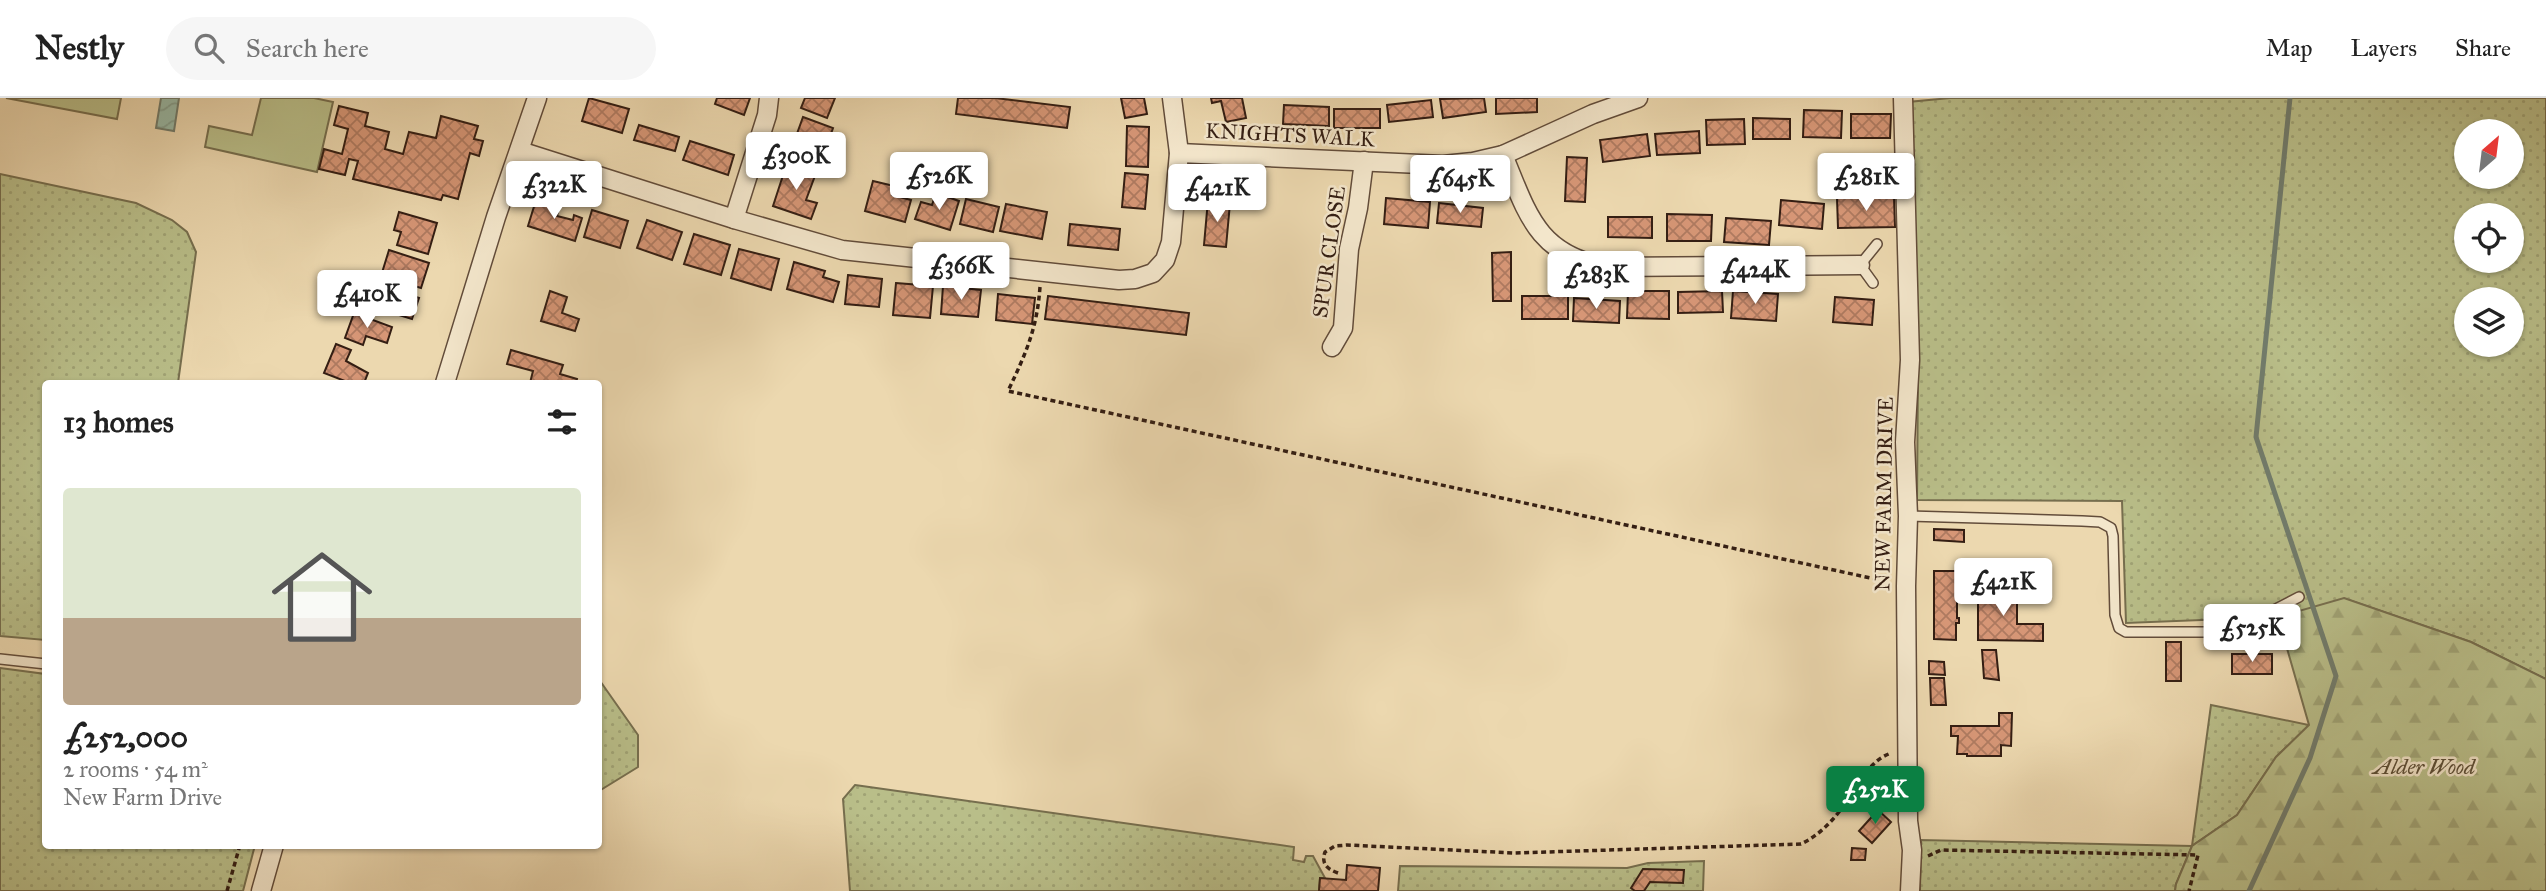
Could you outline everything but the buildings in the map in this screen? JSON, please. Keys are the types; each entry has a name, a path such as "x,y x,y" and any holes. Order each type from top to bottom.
{"street":[{"path":"446,380 496,217 537,98"},
{"path":"734,219 767,115 769,98"},
{"path":"520,151 734,219 842,250 1119,280 1135,279 1153,273 1165,260 1171,242 1179,153 1172,98"},
{"name":"KNIGHTS WALK","path":"1179,153 1443,165 1474,162 1503,155 1593,114 1638,98"},
{"name":"NEW FARM DRIVE","path":"1903,98 1910,360 1905,442 1908,516 1908,821 1912,850 1910,891"},
{"path":"1503,155 1529,217 1543,236 1561,252 1582,262 1605,267 1860,265"},
{"name":"SPUR CLOSE","path":"1332,347 1343,328 1349,249 1364,161"},
{"path":"261,891 273,849"}],"lane":[{"path":"1873,283 1860,265 1877,244"},
{"path":"1908,516 2082,521 2100,522 2111,527 2115,615 2119,628 2126,632 2252,632 2272,611 2299,597"},
{"path":"0,659 42,664"}],"path":[{"path":"1041,271 1038,317 1008,391 1906,586"},
{"path":"1338,873 1329,870 1324,863 1325,852 1335,846 1347,845 1514,853 1801,844 1825,828 1873,762 1889,753 1908,751"},
{"path":"227,891 239,849"},
{"path":"1912,850 1922,851 1928,856 1941,850 2198,855 2189,891"}],"green space":[{"path":"6,98 121,98 117,119"},
{"path":"261,98 314,98 333,102 317,172 205,147 209,126 252,135"},
{"path":"1950,98 2546,98 2546,679 2471,642 2349,600 2278,617 2126,623 2122,501 1917,500 1918,371 1911,267 1908,102"},
{"path":"0,174 136,203 172,220 187,232 196,252 178,380 42,380 42,640 0,636"},
{"name":"Alder Wood","path":"2344,598 2471,642 2546,679 2546,891 2175,891 2192,846 2237,815 2276,757 2309,725 2278,617"},
{"path":"0,668 42,674 42,849 254,849 243,891 0,891"},
{"path":"602,684 638,735 638,767 602,789"},
{"path":"2211,705 2309,725 2276,757 2237,815 2192,846"},
{"path":"855,785 1294,847 1293,860 1304,862 1306,856 1313,856 1325,878 1320,878 1319,891 850,891 843,799"},
{"path":"1921,840 2192,846 2175,891 1920,891"},
{"path":"1704,861 1703,891 1398,891 1400,866 1627,868 1648,863"}],"water":[{"path":"161,98 179,98 174,131 156,128"}],"waterway":[{"path":"2249,891 2310,758 2336,676 2256,437 2290,98"}]}
